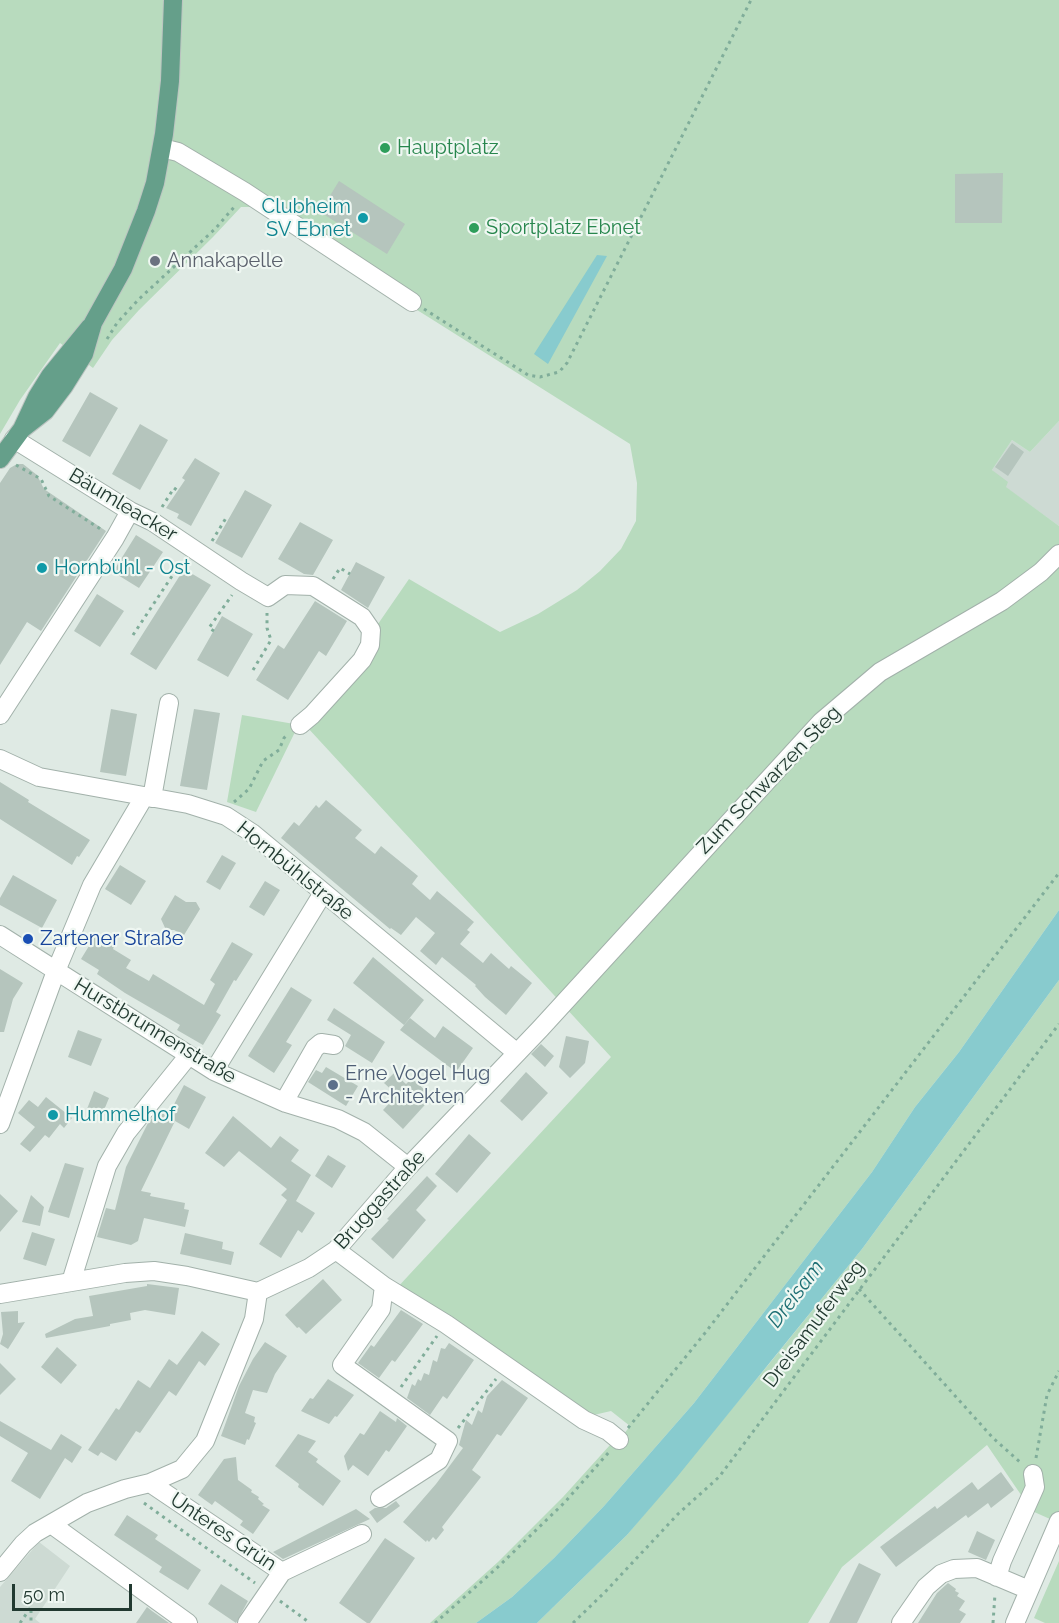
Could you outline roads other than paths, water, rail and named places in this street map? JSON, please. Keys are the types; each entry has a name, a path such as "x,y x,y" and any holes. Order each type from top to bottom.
{"main road":[{"path":"1,458 18,434 45,411 84,354 93,323 123,269 146,211 162,148 170,81 173,0"}],"street":[{"path":"162,148 178,152 245,192 412,302"},
{"name":"Bäumleacker","path":"18,434 130,511 153,522 268,597 285,585 314,586 362,617 371,630 370,645 362,660 351,675 300,725"},
{"path":"0,715 115,538 130,511"},
{"name":"Zum Schwarzen Steg","path":"517,1053 821,722 880,672 1002,602 1041,572 1059,554"},
{"path":"0,1124 56,971 92,885 148,798 169,703"},
{"name":"Hornbühlstraße","path":"0,759 39,777 188,804 226,816 252,833 517,1053"},
{"path":"214,1071 323,893"},
{"name":"Hurstbrunnenstraße","path":"0,935 214,1071 284,1102 338,1119 364,1132 408,1167"},
{"path":"284,1102 315,1048 321,1044 334,1045"},
{"name":"Bruggastraße","path":"258,1292 309,1268 336,1250 408,1167 517,1053"},
{"path":"71,1282 107,1166 126,1133 189,1055"},
{"path":"336,1250 384,1286 446,1324 584,1420 608,1431 619,1440"},
{"path":"0,1294 124,1273 154,1271 258,1292"},
{"path":"380,1498 439,1460 448,1442 342,1365 381,1309 384,1286"},
{"name":"Unteres Grün","path":"0,1572 35,1533 87,1503 125,1489 150,1483 182,1469 205,1441 254,1319 258,1292"},
{"path":"997,1577 1035,1487 1033,1474"},
{"name":"Unteres Grün","path":"150,1483 282,1572 362,1534"},
{"path":"1015,1623 1059,1521"},
{"path":"51,1524 188,1623"},
{"path":"902,1623 926,1587 941,1574 954,1569 976,1568 1029,1590"},
{"path":"248,1623 282,1572"}],"water":[{"path":"597,255 607,256 548,364 534,354"},
{"name":"Dreisam","path":"1059,910 1059,980 862,1249 677,1477 627,1535 537,1623 476,1623 512,1597 554,1558 604,1506 694,1403 872,1172 915,1107 959,1052"}],"place":[{"name":"Hauptplatz","path":"385,148"},
{"name":"Clubheim SV Ebnet","path":"363,218"},
{"name":"Sportplatz Ebnet","path":"474,228"},
{"name":"Annakapelle","path":"155,261"},
{"name":"Hornbühl - Ost","path":"42,568"},
{"name":"Zartener Straße","path":"28,939"},
{"name":"Erne Vogel Hug - Architekten","path":"333,1085"},
{"name":"Hummelhof","path":"53,1115"}]}
